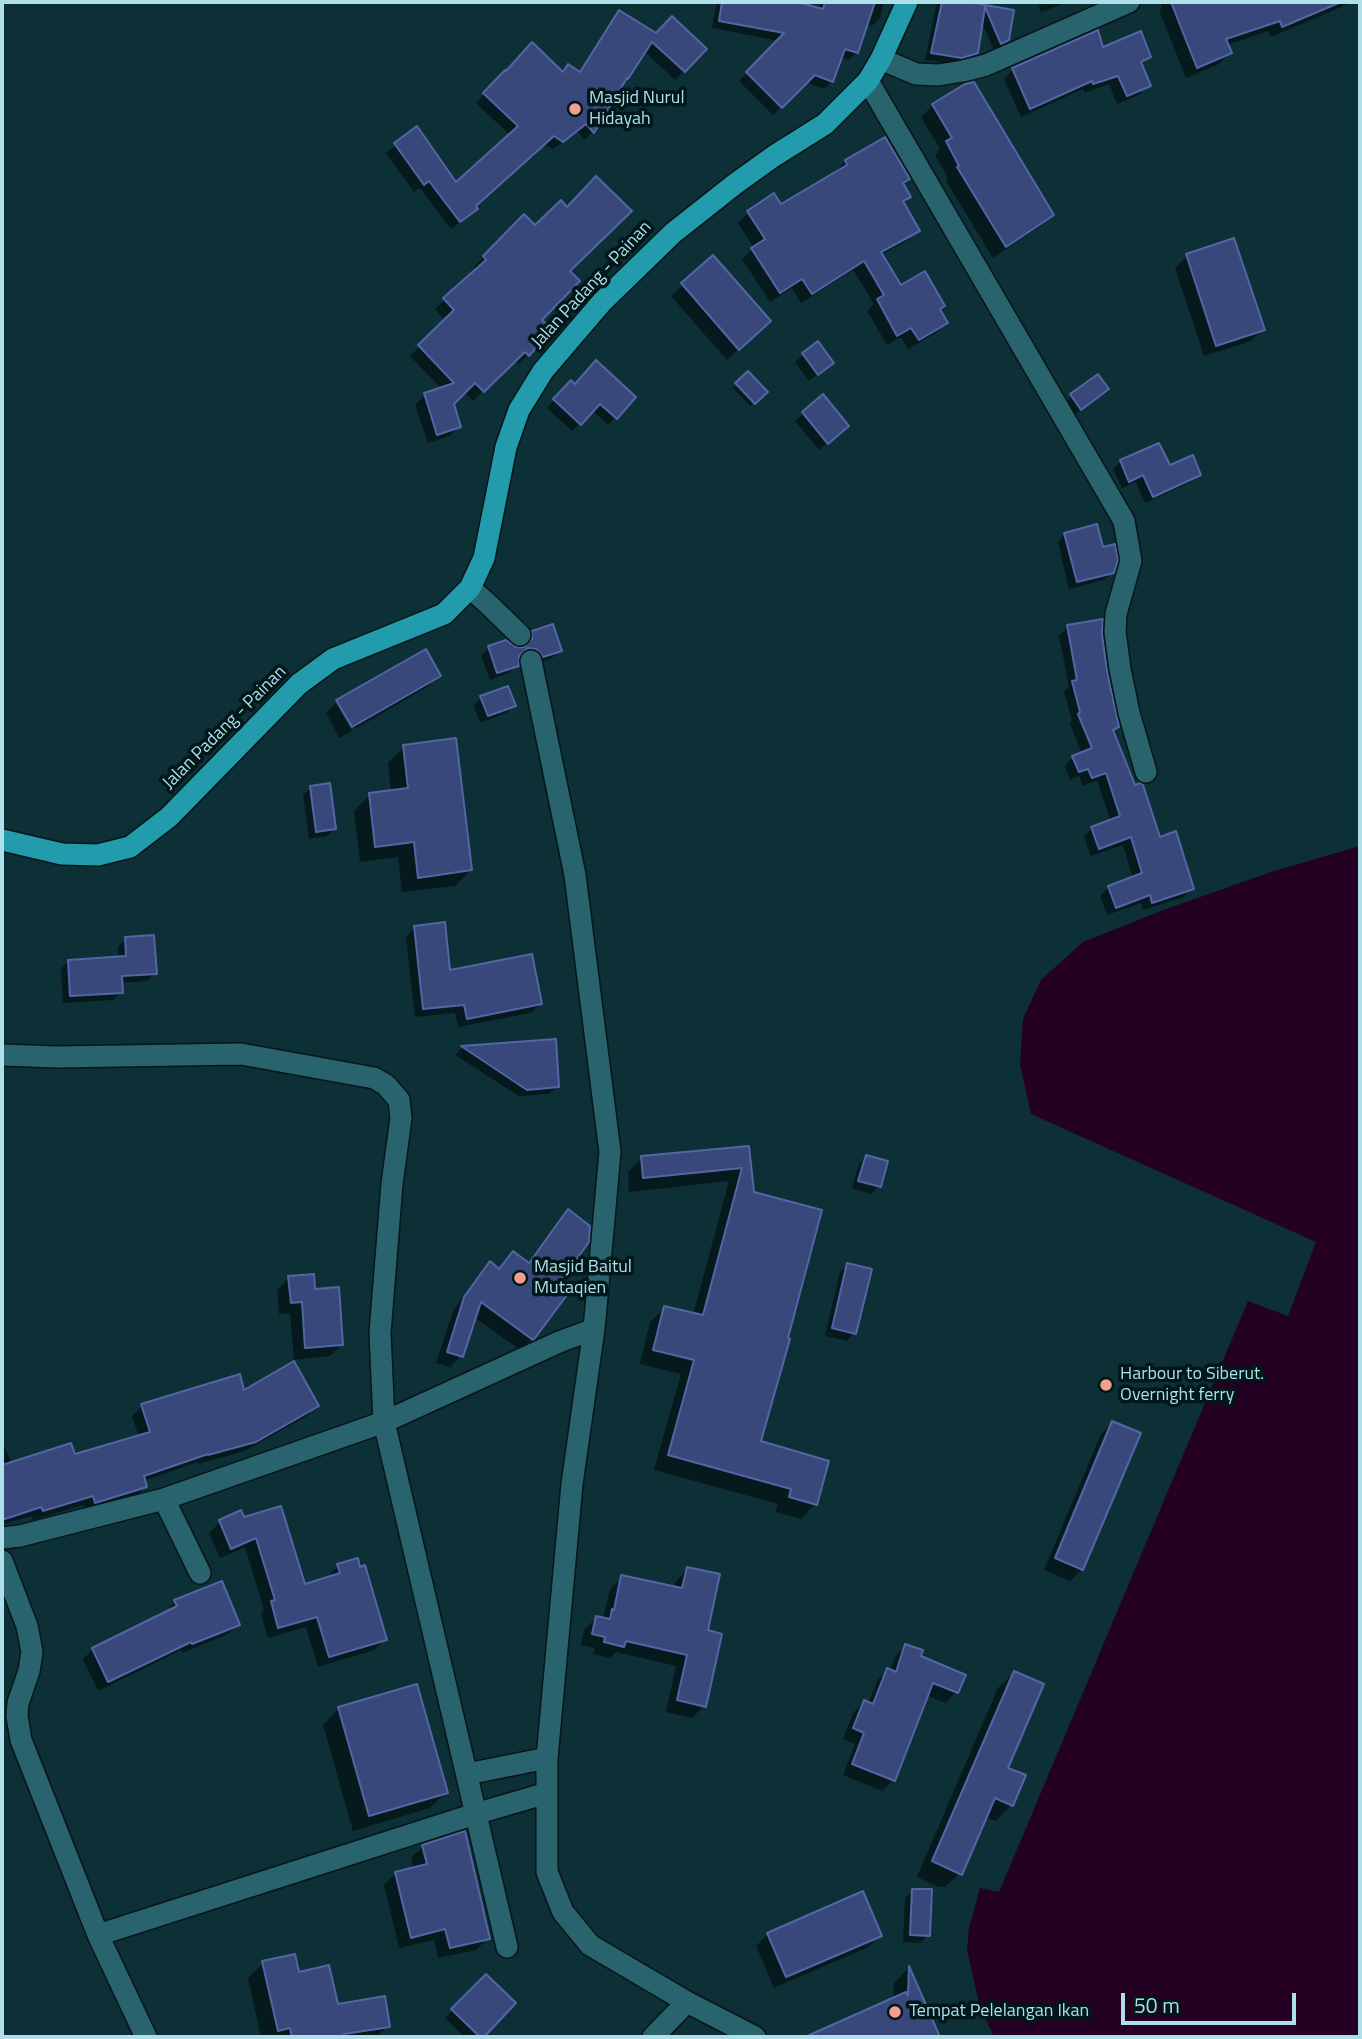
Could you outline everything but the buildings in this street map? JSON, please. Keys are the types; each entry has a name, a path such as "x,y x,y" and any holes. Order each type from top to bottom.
{"highway":[{"name":"Jalan Padang - Painan","path":"2,840 62,854 98,855 130,847 169,817 299,684 333,659 444,614 470,589 484,558 506,447 519,410 543,371 602,302 673,233 734,184 825,124 868,81 907,2"}],"street":[{"path":"881,59 916,74 938,75 963,71 986,65 1129,2"},
{"path":"868,81 1124,521 1131,561 1116,614 1115,632 1129,713 1146,772"},
{"path":"470,589 520,635"},
{"path":"531,661 575,875 610,1152 594,1329 572,1485 547,1759 547,1872 563,1912 590,1945 687,2002 755,2037"},
{"path":"2,1055 57,1057 241,1054 374,1078 386,1085 399,1100 401,1118 392,1184 380,1333 384,1422 507,1947"},
{"path":"2,1538 20,1536 164,1499 384,1422 559,1342 594,1329"},
{"path":"164,1499 200,1573"},
{"path":"2,1561 27,1626 32,1651 29,1671 18,1703 21,1740 98,1935 146,2037"},
{"path":"467,1774 547,1759"},
{"path":"98,1935 547,1793"},
{"path":"653,2037 687,2002"}],"shaded area":[{"path":"1360,846 1360,2037 994,2037 979,2004 967,1949 969,1928 980,1888 999,1892 1248,1301 1288,1316 1316,1242 1031,1114 1020,1064 1023,1019 1041,980 1083,942 1274,871"}],"place":[{"name":"Masjid Nurul Hidayah","path":"575,109"},
{"name":"Masjid Baitul Mutaqien","path":"520,1278"},
{"name":"Harbour to Siberut. Overnight ferry","path":"1106,1385"},
{"name":"Tempat Pelelangan Ikan","path":"895,2012"}]}
